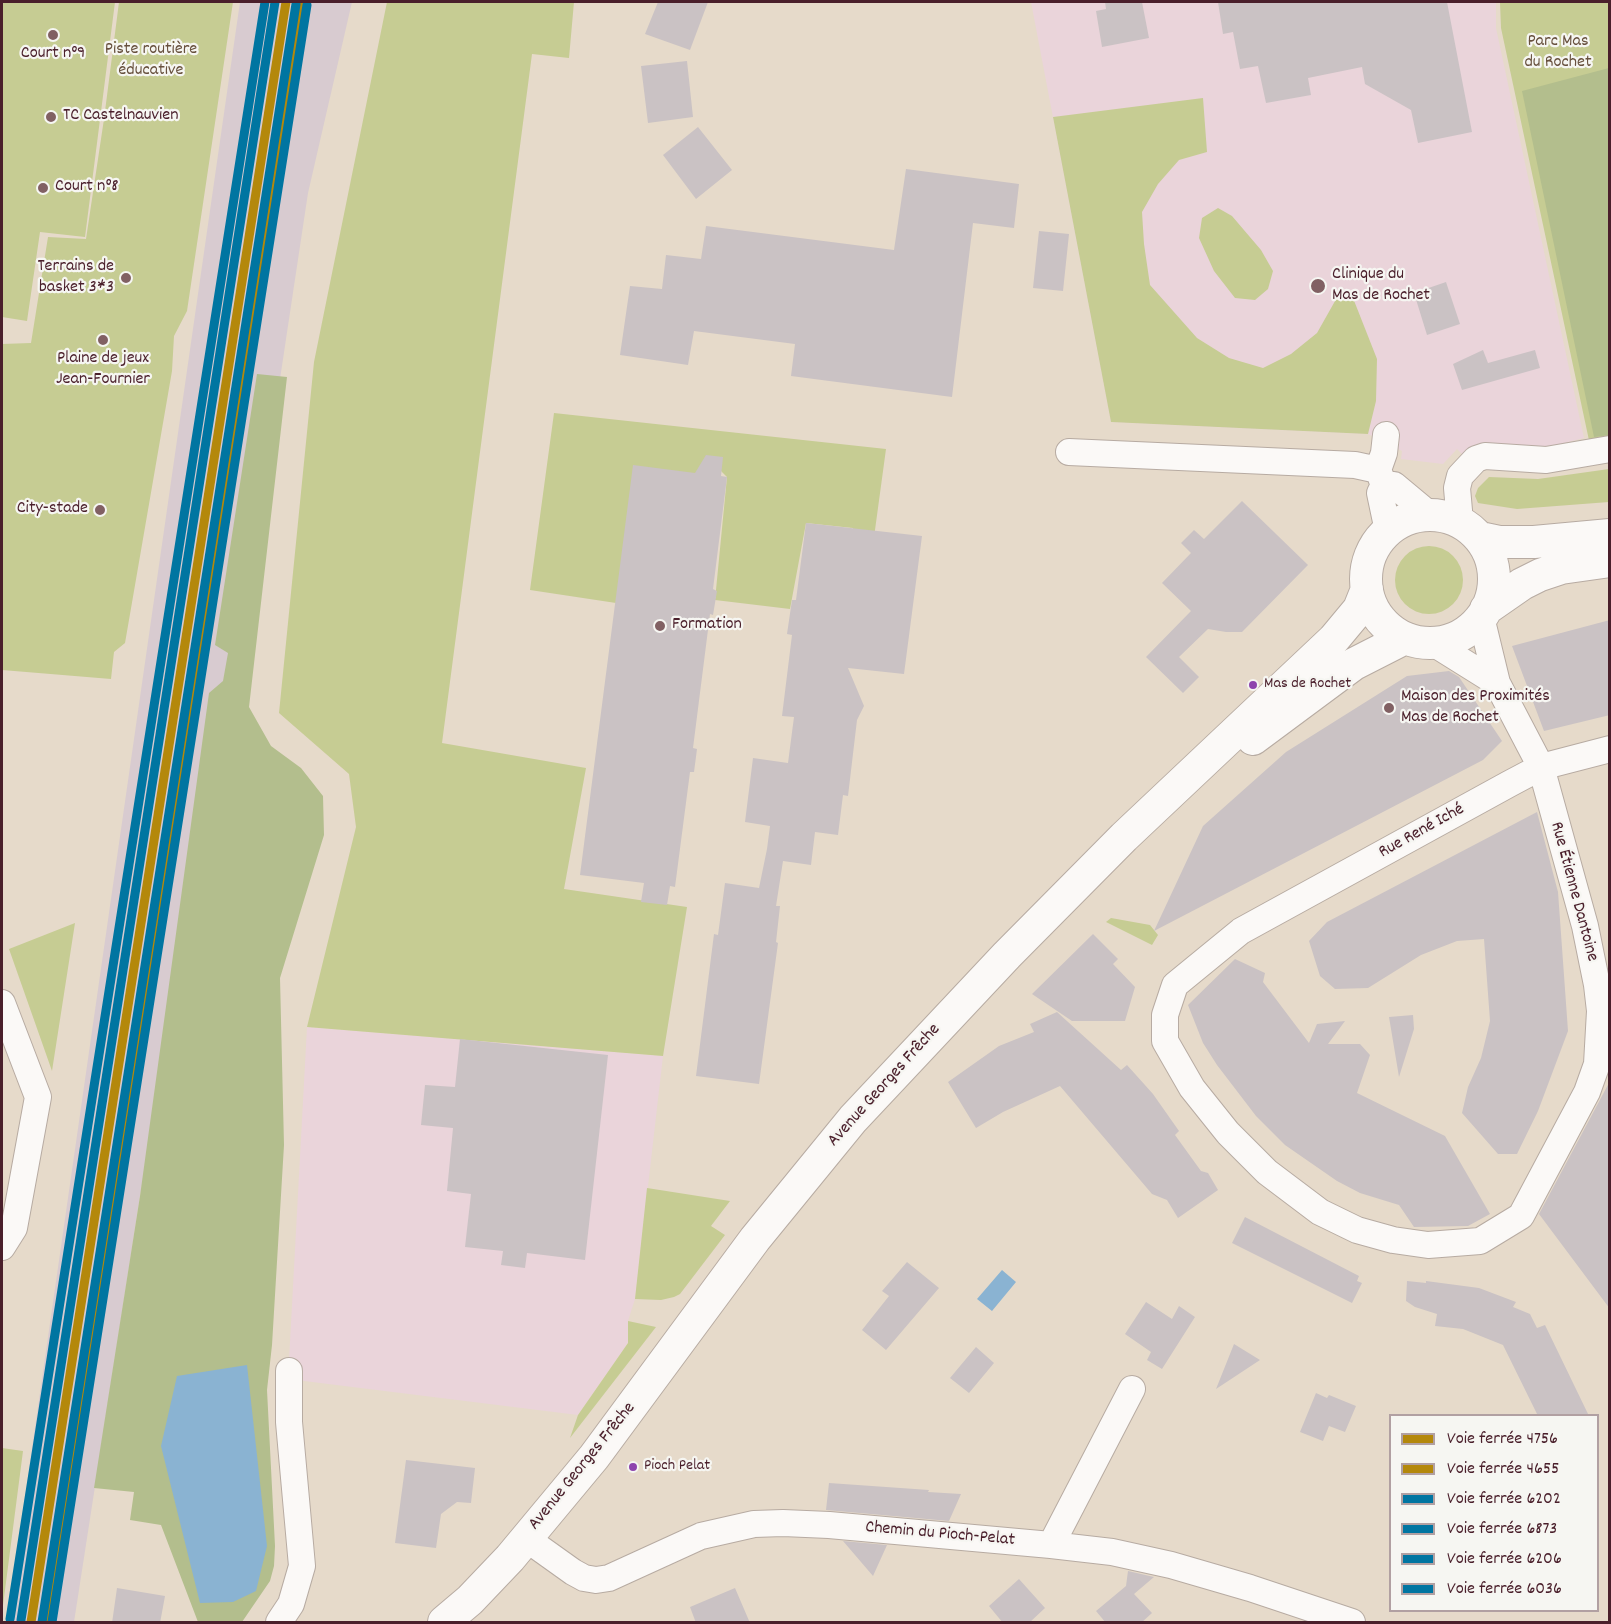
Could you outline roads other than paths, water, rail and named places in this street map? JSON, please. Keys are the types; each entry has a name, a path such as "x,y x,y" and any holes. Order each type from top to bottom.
{"main road":[{"path":"1610,535 1500,542 1446,517 1430,515 1412,518 1388,531 1374,548 1366,578 1367,589 1380,618 1391,630 1419,640 1451,639 1468,630 1502,597 1540,575 1561,568 1610,561"},
{"path":"1470,530 1489,555 1494,573 1492,592 1483,613"},
{"name":"Avenue Georges Frêche","path":"444,1623 470,1600 510,1558 594,1457 755,1239 853,1119 1007,955 1124,837 1334,639 1359,609 1367,589"},
{"name":"Avenue Georges Frêche","path":"466,1623 538,1547 605,1469 813,1195 860,1137 945,1044 1138,848 1249,742 1354,664 1419,640"}],"street":[{"path":"1386,435 1380,493 1388,531"},
{"path":"1470,530 1456,488 1460,476 1476,459 1485,456 1546,460 1610,449"},
{"path":"1069,452 1355,465 1394,485 1430,515"},
{"name":"Rue Étienne Dantoine","path":"1483,613 1497,683 1541,767 1585,926 1597,985 1599,1011 1597,1064 1587,1092 1521,1216"},
{"path":"1419,640 1497,683"},
{"name":"Rue René Iché","path":"1521,1216 1480,1240 1428,1245 1393,1240 1357,1230 1320,1212 1267,1172 1242,1147 1192,1088 1164,1041 1165,1015 1175,985 1241,931 1541,767 1610,749"},
{"path":"2,1003 38,1096 14,1228 2,1247"},
{"path":"279,1623 291,1604 302,1566 289,1422 289,1371"},
{"path":"1051,1545 1132,1389"},
{"name":"Chemin du Pioch-Pelat","path":"538,1547 573,1572 584,1578 596,1580 609,1578 701,1536 754,1524 829,1525 1051,1545 1112,1552 1171,1565 1250,1588 1352,1623"}],"water":[{"path":"1002,1270 1016,1282 992,1311 977,1299"},
{"path":"247,1365 267,1546 256,1591 233,1602 200,1603 161,1446 177,1376"}],"rail line":[{"name":"6036","path":"10,1619 265,2"},
{"name":"6873","path":"21,1620 275,2"},
{"name":"4655","path":"31,1622 286,2"},
{"name":"4756","path":"46,1622 300,2"},
{"name":"6202","path":"42,1622 296,4"},
{"name":"6206","path":"52,1622 307,5"}],"place":[{"name":"Court n°9","path":"53,35"},
{"name":"TC Castelnauvien","path":"51,117"},
{"name":"Court n°8","path":"43,188"},
{"name":"Terrains de basket 3*3","path":"126,278"},
{"name":"Clinique du Mas de Rochet","path":"1318,286"},
{"name":"Plaine de jeux Jean-Fournier","path":"103,340"},
{"name":"City-stade","path":"100,510"},
{"name":"Formation","path":"660,626"},
{"name":"Mas de Rochet","path":"1253,685"},
{"name":"Maison des Proximités Mas de Rochet","path":"1389,708"},
{"name":"Pioch Pelat","path":"633,1467"}],"park label":[{"name":"Parc Mas du Rochet","path":"1558,53"},
{"name":"Piste routière éducative","path":"151,61"}]}
